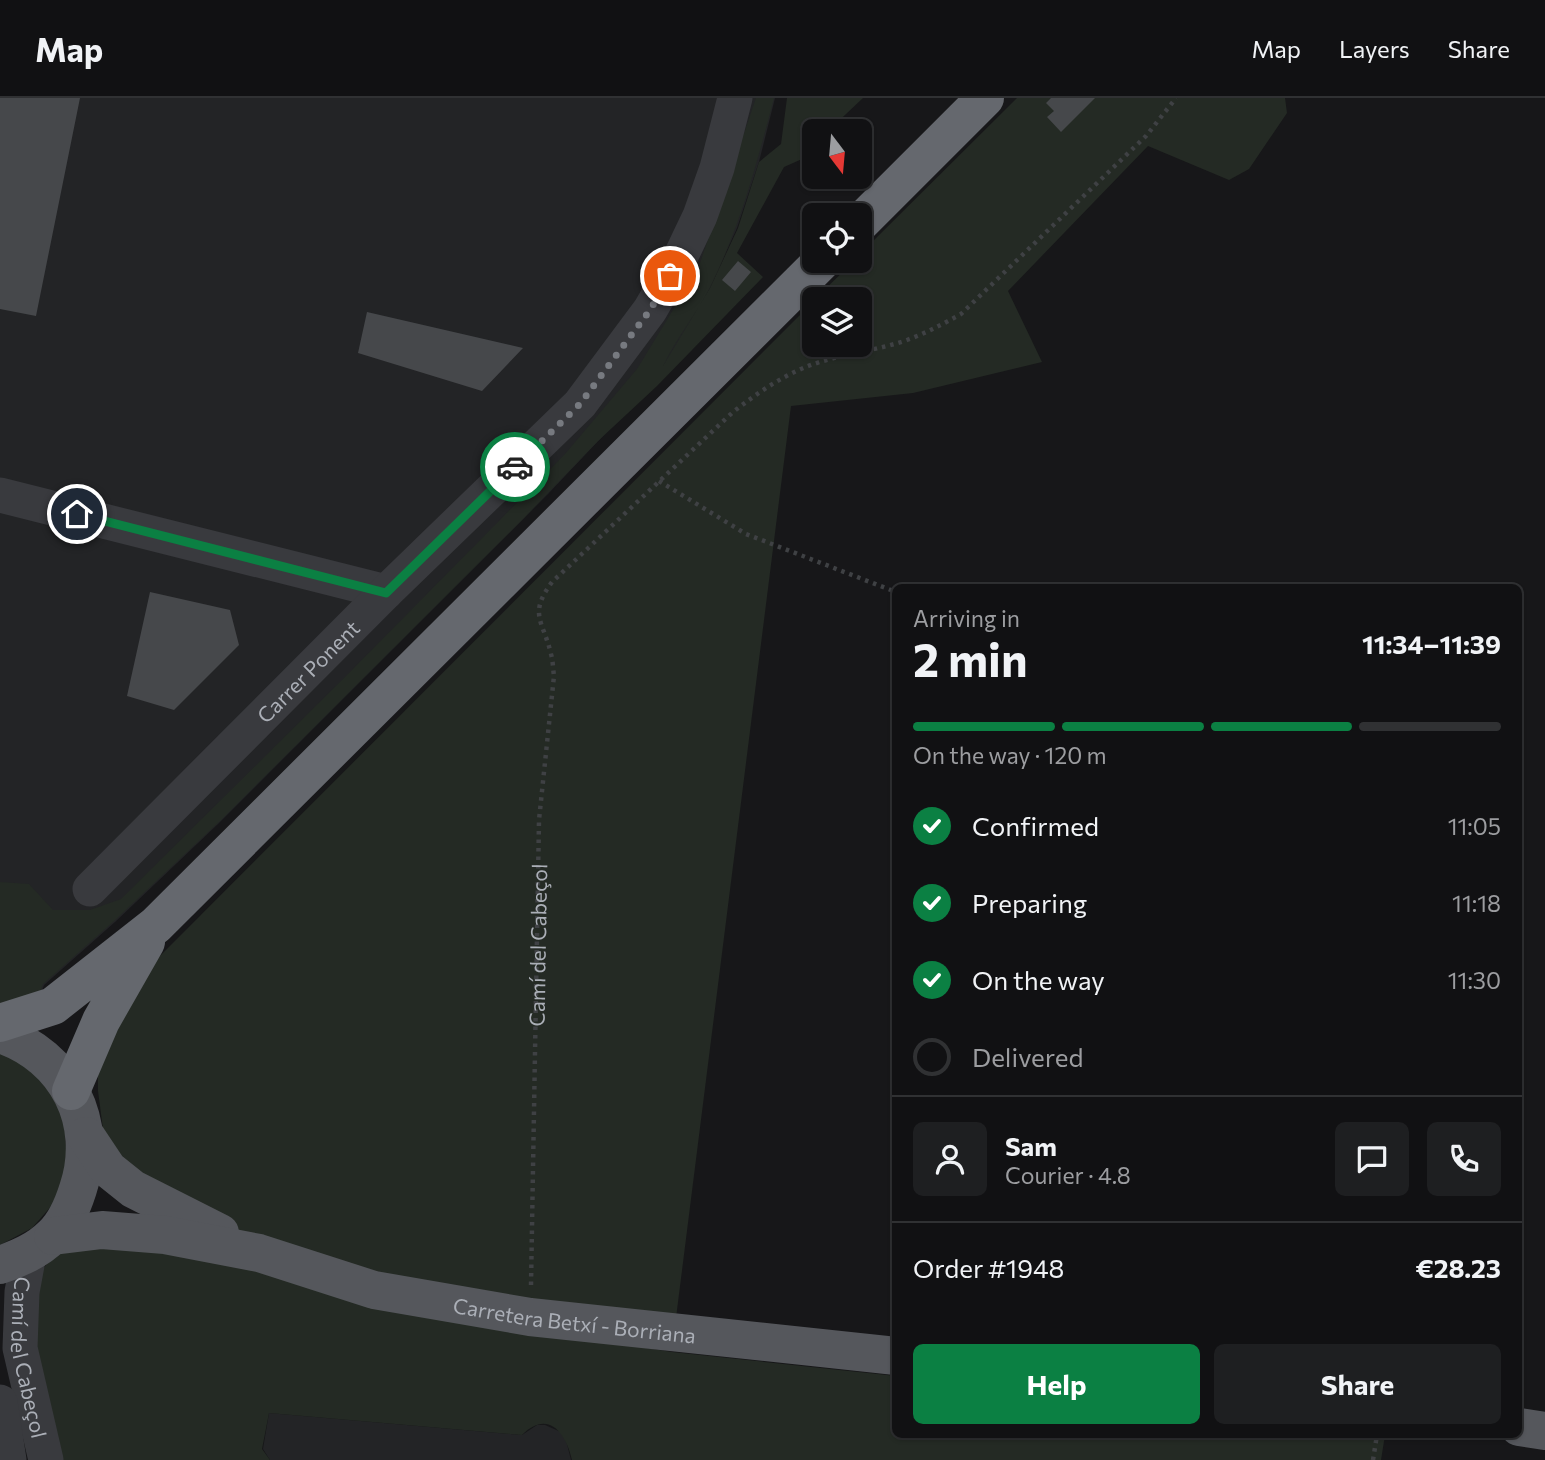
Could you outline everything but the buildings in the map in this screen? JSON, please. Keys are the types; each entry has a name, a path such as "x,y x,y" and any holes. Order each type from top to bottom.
{"highway":[{"path":"872,210 985,98"},
{"path":"0,1023 53,1006 156,925 810,273"},
{"path":"71,1091 100,1021 156,925"}],"main road":[{"path":"0,1034 18,1040 49,1061 71,1091 81,1112 86,1136 84,1171 74,1203 27,1251"},
{"name":"Carretera Betxí - Borriana","path":"86,1136 108,1169 133,1189 259,1253"},
{"name":"Carretera Betxí - Borriana","path":"27,1251 102,1230 132,1231 259,1253 374,1290 530,1317 892,1356"},
{"path":"1522,1427 1545,1431"}],"street":[{"name":"Carrer Ponent","path":"90,889 386,593 580,404 650,310 680,260 718,168 735,98"},
{"path":"0,495 386,593"},
{"name":"Camí del Cabeçol","path":"27,1251 20,1348 46,1460"},
{"name":"Camí del Cabeçol","path":"0,1402 9,1460"}],"path":[{"path":"892,590 747,534 659,481 764,387 803,368 838,356 905,341 961,314 1146,136 1176,98"},
{"name":"Camí del Cabeçol","path":"530,1317 539,820 554,676 551,654 538,614 541,597 552,582 659,481"},
{"path":"1373,1460 1377,1438"}],"shaded area":[{"path":"0,98 775,98 759,162 737,228 710,288 669,358 636,401 548,494 218,824 44,985 37,1004 0,1014"},
{"path":"756,98 774,98 739,218 704,298 710,288 738,228 759,162 781,144 787,98 863,98 841,119 802,119 802,159 784,167 737,253 763,277 220,821 43,984 36,1003 0,1011 0,882 29,884 53,910 90,910 121,899 565,454 637,369 698,269"},
{"path":"1017,98 1285,98 1287,113 1249,169 1229,180 1148,146 1008,291 1042,362 913,393 791,406 676,1318 579,1308 375,1274 228,1228 137,1181 103,1129 98,1066 146,970 802,313 802,357 872,357 872,287 827,287 842,273 872,273 872,242"},
{"path":"0,1048 21,1056 63,1107 68,1173 54,1203 32,1228 0,1245"},
{"path":"144,1244 479,1322 672,1352 892,1376 892,1438 1385,1438 1381,1460 572,1460 560,1433 548,1424 540,1424 522,1435 269,1413 262,1449 270,1460 56,1460 32,1350 39,1273 53,1257 79,1245"},
{"path":"269,1413 522,1435 537,1425 545,1425 561,1432 571,1460 270,1460 263,1449"}],"way so far":[{"path":"515,467 580,404 650,310 670,276"}],"route":[{"path":"77,514 386,593 515,467"}]}
